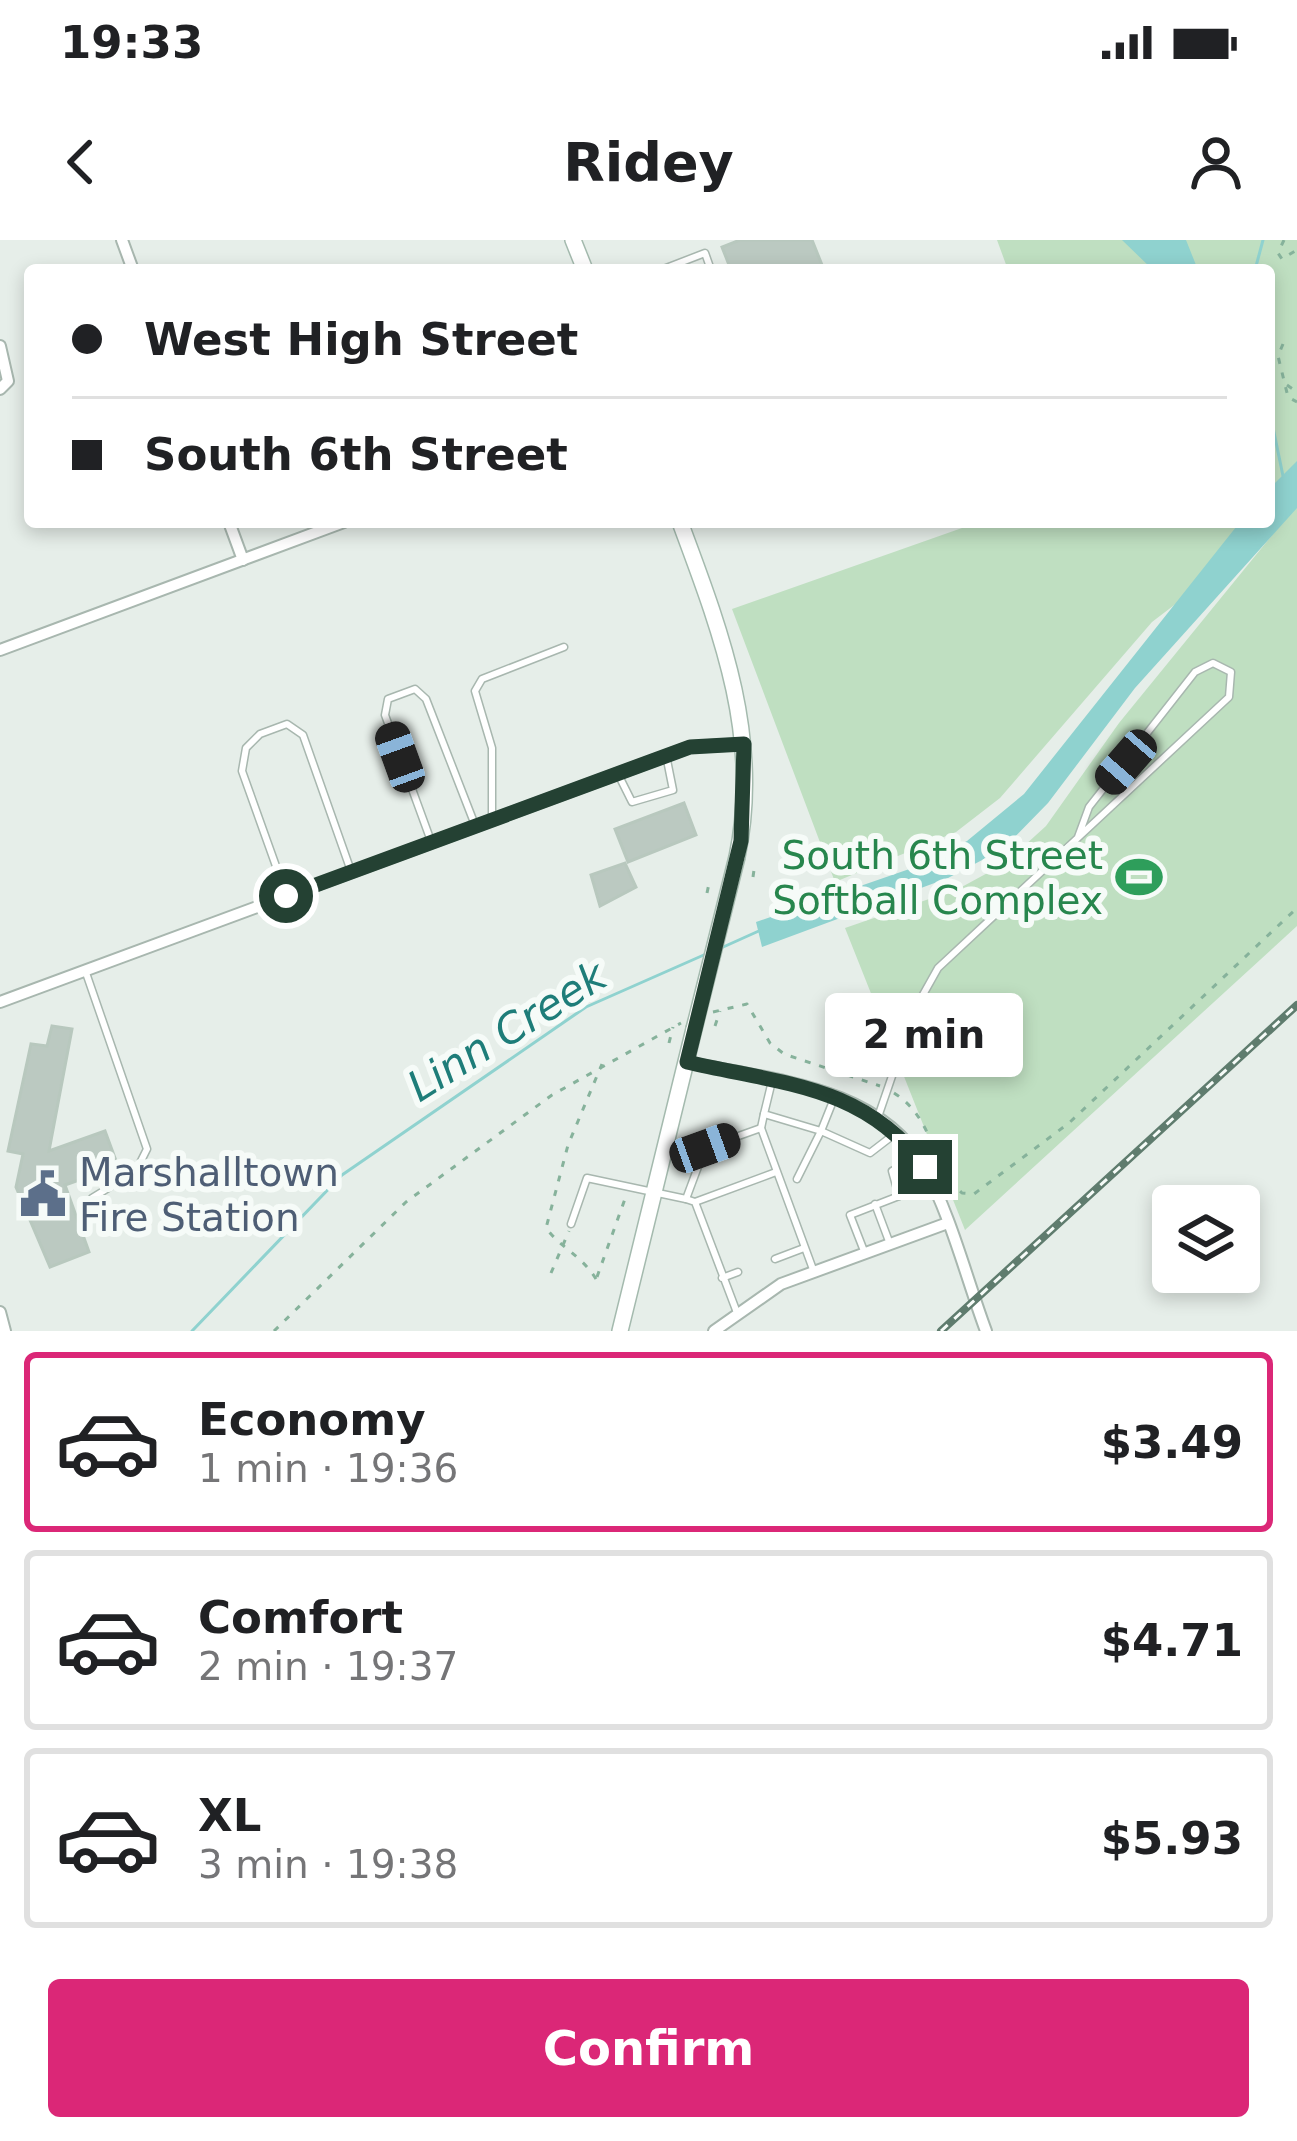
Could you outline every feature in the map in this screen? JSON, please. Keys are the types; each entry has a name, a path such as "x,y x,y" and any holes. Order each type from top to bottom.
{"main road":[{"path":"620,1331 737,857 744,744 727,647 682,528"}],"street":[{"path":"0,346 8,381 0,389"},
{"path":"231,528 243,560"},
{"path":"0,650 328,528"},
{"path":"0,1002 666,755 690,747 744,744"},
{"path":"687,1062 836,1096 878,1117 896,1133 917,1157 931,1184 986,1331"},
{"path":"714,1331 736,1310 814,1272 945,1224"}],"lane":[{"path":"677,264 705,253 709,264"},
{"path":"492,819 492,748 476,691 482,679 564,647"},
{"path":"878,1117 915,1009 938,968 1229,697 1231,672 1213,664 1196,672 1089,807 1078,837"},
{"path":"431,841 385,715 388,699 404,691 422,691 427,699 475,825"},
{"path":"286,896 242,771 246,748 275,726 296,727 303,735 351,872"},
{"path":"618,773 632,802 655,796 676,787 666,755"},
{"path":"86,970 147,1149 136,1171 92,1198"},
{"path":"772,1081 761,1128 814,1272"},
{"path":"796,1179 836,1096"},
{"path":"764,1114 821,1131 870,1153 896,1133"},
{"path":"736,1310 691,1201 705,1148 761,1128"},
{"path":"899,1196 892,1171 917,1157"},
{"path":"572,1223 587,1178 691,1201 776,1172"},
{"path":"865,1252 850,1215 931,1184"},
{"path":"875,1204 890,1244"},
{"path":"775,1259 805,1248"},
{"path":"722,1278 738,1272"}],"path":[{"path":"1284,240 1282,259 1295,251"},
{"path":"1283,344 1276,358 1288,397 1297,402"},
{"path":"1286,384 1297,392"},
{"path":"752,877 755,863"},
{"path":"707,893 710,879"},
{"path":"274,1331 353,1248 406,1202 603,1062 673,1026 747,1004 770,1043 784,1054 890,1091 921,1114 951,1184 962,1193 974,1194 1069,1123 1297,908"},
{"path":"715,1026 720,1010"},
{"path":"669,1043 673,1026"},
{"path":"603,1062 568,1145 546,1228 582,1257 596,1279 630,1185"},
{"path":"554,1196 577,1202"},
{"path":"551,1273 572,1223"}],"green space":[{"path":"997,240 1297,240 1297,926 965,1230 845,928 958,889 1004,864 1046,826 1119,723 1282,523 1152,622 1000,798 956,832 835,882 732,609 962,528 1275,528 1275,264 1006,264"}],"water":[{"path":"1122,240 1186,240 1196,264 1147,264"},
{"path":"1297,461 1297,508 1135,688 1048,803 1003,849 948,878 762,947 756,922 921,865 967,841 1024,794 1235,528 1275,528 1275,483"}],"building":[{"path":"740,240 812,240 822,264 729,264 722,247"},
{"path":"684,803 696,835 628,862 615,829"},
{"path":"625,863 636,887 600,906 591,875"},
{"name":"Marshalltown Fire Station","path":"52,1026 72,1029 49,1151 105,1131 118,1166 65,1185 89,1252 50,1267 16,1187 23,1154 8,1151 31,1044 47,1046"}],"waterway":[{"path":"1257,264 1263,240"},
{"path":"1275,437 1283,476"},
{"name":"Linn Creek","path":"721,948 761,930"},
{"name":"Linn Creek","path":"192,1331 342,1175 586,1007 706,954"}],"railway":[{"path":"941,1331 1297,1005"}],"place":[{"name":"South 6th Street Softball Complex","path":"1139,877"},
{"name":"Marshalltown Fire Station","path":"43,1194"}],"route":[{"path":"286,896 690,747 744,744 741,841 687,1062 854,1103 892,1129 925,1167"}]}
